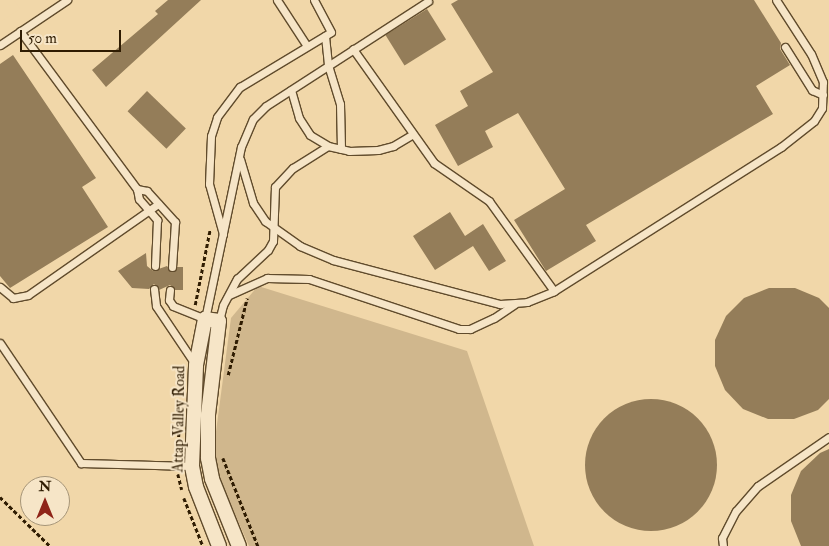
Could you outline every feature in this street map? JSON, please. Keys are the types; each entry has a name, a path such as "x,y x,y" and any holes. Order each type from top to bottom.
{"street":[{"name":"Attap Valley Road","path":"212,320 196,365 192,466 196,487 219,546"},
{"name":"Attap Valley Road","path":"212,320 208,458 212,479 239,546"}],"lane":[{"path":"0,45 67,0"},
{"path":"277,0 307,46"},
{"path":"223,235 209,184 211,136 217,117 240,87 331,32 330,26 314,0"},
{"path":"229,295 267,278 308,279 459,329 470,329 486,322 515,304 554,291 796,136 818,114 823,95 823,82 811,54 776,0"},
{"path":"212,320 223,235 244,134 253,119 291,90 428,1"},
{"path":"20,31 137,189 138,199 150,210 158,224 156,266"},
{"path":"325,36 328,66 340,104 341,149"},
{"path":"785,47 812,90 823,95"},
{"path":"353,49 434,163 495,207 554,291"},
{"path":"291,90 300,118 310,135 328,146 341,149 378,150 393,146 413,134"},
{"path":"212,320 237,279 268,250 273,241 275,187 293,168 328,146"},
{"path":"240,159 253,203 273,227 300,246 333,260 500,304 515,304"},
{"path":"137,189 147,191 176,226 172,267"},
{"path":"0,287 13,298 28,295 158,204"},
{"path":"154,290 156,306 196,365"},
{"path":"170,290 169,300 173,306 212,320"},
{"path":"0,343 81,463 192,466"},
{"path":"723,546 722,538 736,512 758,486 829,437"}],"path":[{"path":"226,385 250,287"},
{"path":"222,449 240,504 258,546"},
{"path":"0,496 50,546"}],"shaded area":[{"path":"258,286 467,351 534,546 249,546 212,462 231,318"}],"pier":[{"path":"0,0 14,0 20,9 0,22"}],"building":[{"path":"168,0 201,0 106,87 92,70 158,14 155,11"},
{"path":"458,0 754,0 781,43 780,49 790,65 756,86 773,114 586,225 596,241 546,271 514,220 565,189 518,113 485,131 493,147 458,166 435,125 468,106 460,91 493,72 451,4"},
{"path":"427,9 446,40 405,65 385,35"},
{"path":"13,55 96,178 82,187 108,227 10,288 0,276 0,64"},
{"path":"147,91 186,129 166,149 128,111"},
{"path":"450,212 465,236 483,224 506,261 489,271 473,246 435,270 413,236"},
{"path":"146,253 147,266 153,271 167,266 172,272 177,267 183,267 183,290 175,290 170,285 159,290 154,284 149,289 132,288 118,271"},
{"path":"769,288 795,288 819,298 829,308 829,399 818,410 794,419 768,419 743,409 725,390 715,366 715,340 726,316 744,298"},
{"path":"651,399 664,400 676,404 698,418 712,440 716,452 716,478 712,490 698,512 676,526 664,530 651,531 638,530 626,526 604,512 590,490 586,478 585,465 586,452 590,440 604,418 626,404 638,400"},
{"path":"829,449 829,546 801,546 791,521 791,495 801,471 820,453"}]}
